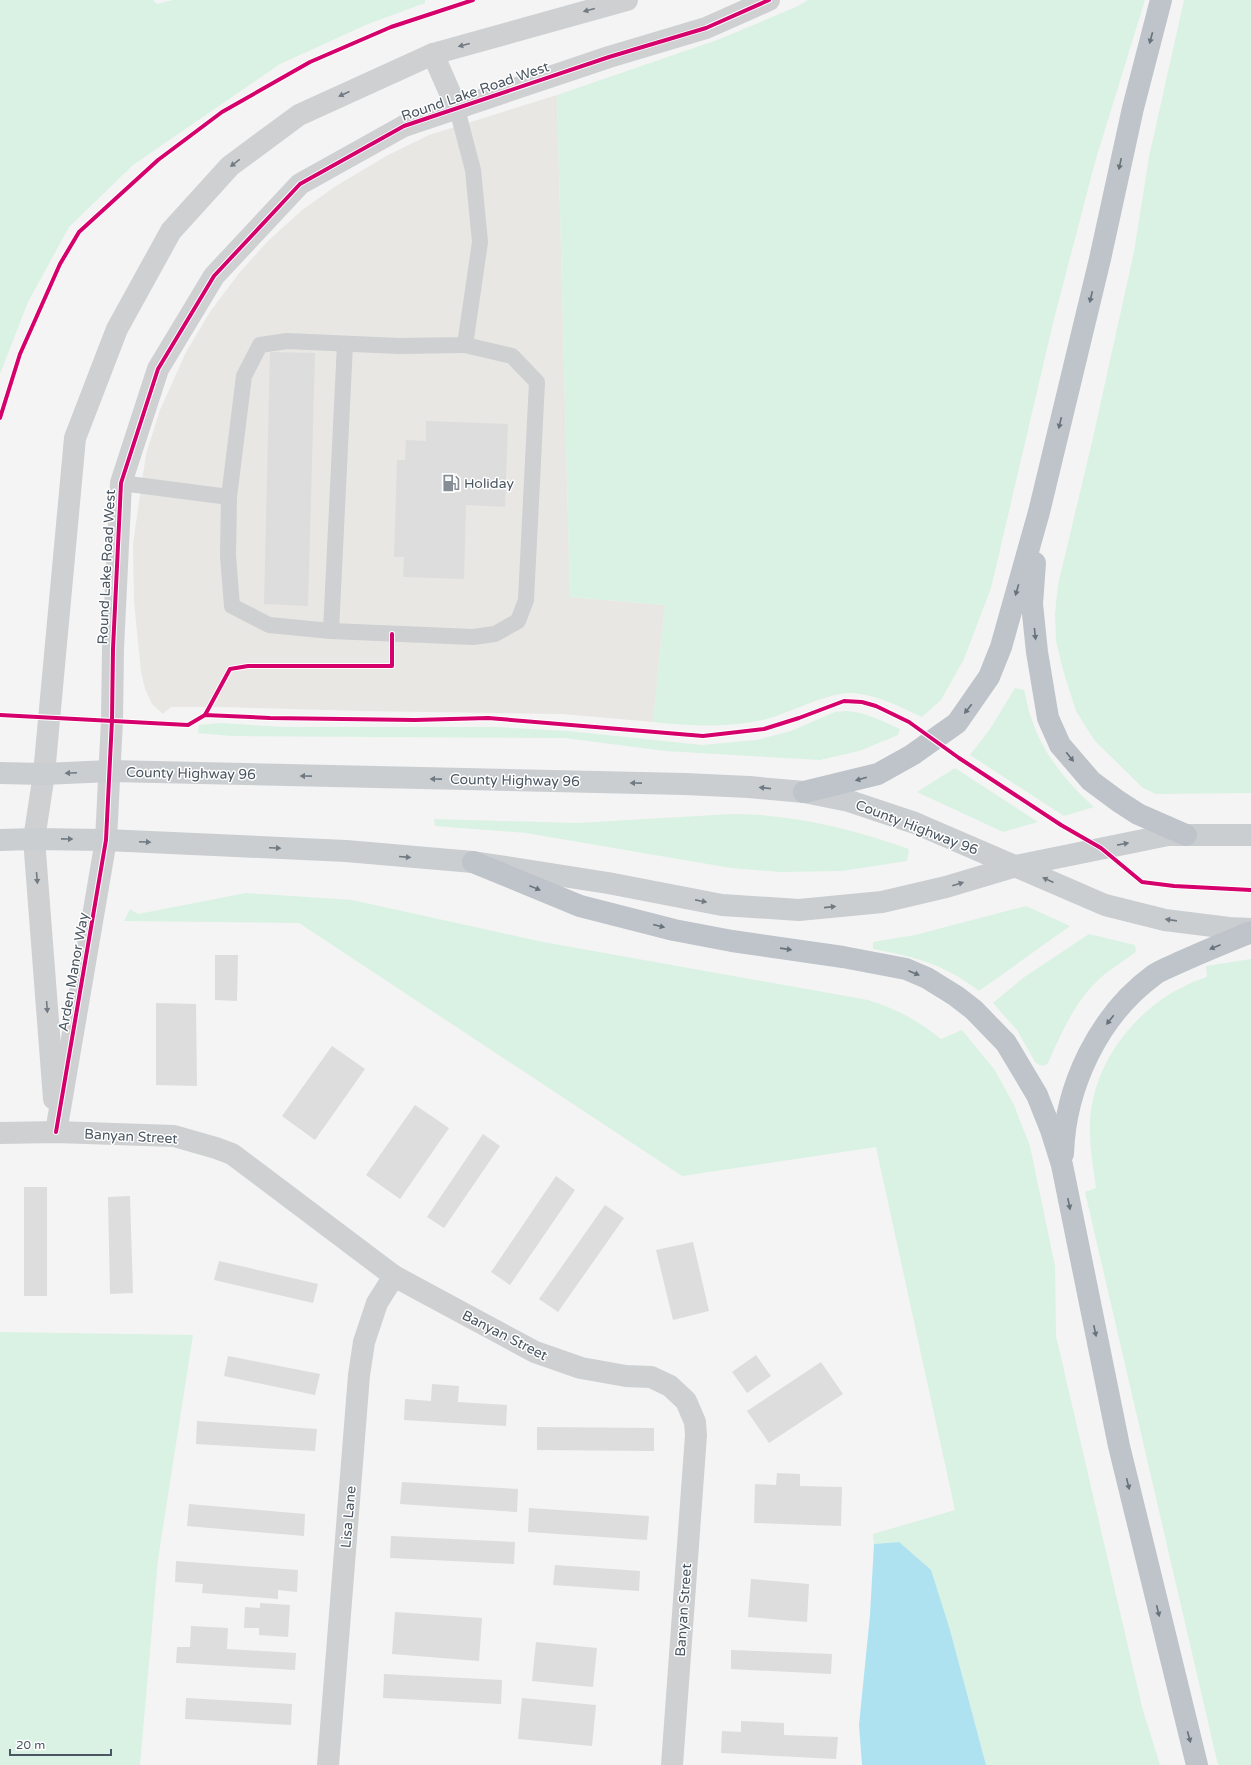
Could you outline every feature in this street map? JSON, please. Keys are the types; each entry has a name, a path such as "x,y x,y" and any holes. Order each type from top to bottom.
{"highway":[{"path":"804,792 878,774 912,755 957,723 989,677 1001,647 1039,512 1100,259 1133,108 1162,0"},
{"path":"1039,512 1032,604 1038,666 1048,718 1060,745 1091,781 1118,801 1138,814 1186,835"},
{"path":"473,862 580,906 674,930 732,941 843,957 906,970 927,978 956,996 974,1010 1006,1043 1037,1096 1051,1130 1062,1165 1119,1446 1197,1765"},
{"path":"1062,1165 1064,1133 1070,1102 1086,1058 1104,1029 1128,997 1155,975 1251,931"}],"main road":[{"name":"County Highway 96","path":"0,772 44,774 110,771 685,784 749,786 804,792 849,801 914,823 1105,905 1165,920 1251,931"},
{"name":"County Highway 96","path":"0,840 106,840 346,851 473,862 608,883 722,905 799,910 882,902 946,887 1016,866 1168,835 1251,835"}],"street":[{"path":"34,839 44,774 75,438 117,329 171,231 230,166 299,114 433,54 627,0"},
{"name":"Round Lake Road West","path":"106,840 121,483 158,369 214,276 300,184 404,126 609,57 706,28 770,0"},
{"name":"Round Lake Road West","path":"433,54 457,109"},
{"name":"Arden Manor Way","path":"34,839 56,1132"},
{"name":"Arden Manor Way","path":"56,1132 106,840"},
{"name":"Banyan Street","path":"0,1133 56,1132 174,1136 232,1154 394,1276 535,1352 581,1368 626,1376 651,1377 670,1386 686,1401 695,1422 696,1435 672,1765"},
{"name":"Lisa Lane","path":"328,1765 359,1375 364,1342 377,1303 394,1276"}],"lane":[{"path":"457,109 473,170 480,242 465,345"},
{"path":"287,341 345,344 465,345 512,356 537,382 526,600 518,621 495,634 473,637 331,631 269,625 232,606 228,556 229,497 244,376 260,345 287,341"},
{"path":"331,631 345,344"},
{"path":"121,483 229,497"}],"shaded area":[{"path":"557,95 570,597 665,605 653,722 562,714 218,707 171,707 163,714 152,704 145,689 141,672 134,602 133,544 146,454 160,410 186,352 210,312 240,272 267,242 302,210 336,186 388,155 429,135"}],"green space":[{"path":"0,0 153,0 157,4 173,0 425,0 425,3 368,24 280,64 133,165 69,227 28,302 0,374"},
{"path":"808,0 1145,0 1095,162 1053,323 991,588 964,659 941,700 922,717 871,696 843,693 821,699 773,717 749,723 708,726 653,722 665,605 570,597 557,95 720,39 798,6"},
{"path":"1184,0 1251,0 1251,793 1156,794 1143,788 1095,741 1076,711 1063,670 1056,641 1055,614 1058,585 1092,442 1134,252 1149,157"},
{"path":"1015,688 1024,690 1029,713 1037,733 1057,768 1094,807 1064,816 970,755 990,729"},
{"path":"846,711 867,715 900,729 898,735 859,751 820,760 665,751 565,738 231,736 198,733 199,725 220,723 283,727 496,727 568,731 702,745 756,740 791,731 835,712"},
{"path":"955,768 1038,822 1003,832 917,792"},
{"path":"732,814 777,817 844,829 909,849 907,861 842,871 780,872 731,868 526,833 435,826 434,819 577,823"},
{"path":"246,893 352,900 543,942 868,1000 888,1007 906,1016 924,1026 941,1039 962,1030 994,1069 1014,1105 1030,1146 1055,1266 1056,1336 1142,1707 1160,1765 986,1765 950,1630 899,1542 874,1544 873,1534 955,1510 876,1147 682,1176 299,923 124,921 130,909 138,914"},
{"path":"1026,906 1070,926 979,991 954,974 929,963 903,955 873,949 873,942 915,935"},
{"path":"1089,934 1135,945 1136,952 1106,973 1087,992 1065,1026 1048,1063 1045,1065 1040,1065 1035,1062 1017,1030 993,1003 1023,978"},
{"path":"1251,959 1251,1765 1218,1765 1085,1192 1096,1188 1090,1130 1094,1097 1101,1073 1113,1051 1127,1031 1144,1014 1164,998 1185,986 1207,977 1206,966"},
{"path":"0,1332 193,1335 158,1559 140,1765 0,1765"}],"water":[{"path":"899,1542 931,1570 950,1630 986,1765 862,1765 859,1725 870,1615 874,1544"}],"building":[{"path":"270,352 315,353 308,606 264,604"},
{"name":"Holiday","path":"426,421 508,424 505,507 466,505 464,579 403,577 404,557 394,557 397,460 405,460 406,440 426,441"},
{"path":"215,955 238,955 237,1001 215,1000"},
{"path":"156,1003 196,1004 197,1086 156,1085"},
{"path":"332,1046 365,1069 315,1140 282,1116"},
{"path":"415,1105 449,1128 400,1199 366,1175"},
{"path":"483,1134 500,1146 444,1228 427,1217"},
{"path":"556,1176 575,1190 510,1285 491,1272"},
{"path":"24,1187 47,1187 47,1296 24,1296"},
{"path":"130,1196 133,1293 110,1294 108,1197"},
{"path":"605,1205 624,1218 558,1312 539,1299"},
{"path":"693,1242 709,1311 673,1320 656,1250"},
{"path":"219,1261 318,1284 313,1303 214,1280"},
{"path":"756,1355 771,1376 747,1393 732,1372"},
{"path":"228,1356 320,1374 315,1395 224,1376"},
{"path":"821,1362 843,1394 769,1443 747,1411"},
{"path":"432,1384 459,1386 458,1402 507,1405 506,1426 404,1420 405,1399 431,1401"},
{"path":"197,1421 317,1429 315,1451 196,1444"},
{"path":"537,1427 654,1428 654,1451 537,1450"},
{"path":"777,1473 800,1474 800,1486 842,1487 841,1526 754,1523 755,1484 776,1485"},
{"path":"402,1482 518,1489 517,1512 400,1504"},
{"path":"189,1504 305,1514 304,1536 187,1526"},
{"path":"529,1508 649,1516 647,1540 528,1532"},
{"path":"391,1536 515,1542 514,1564 390,1558"},
{"path":"176,1561 298,1570 297,1592 278,1590 278,1599 202,1593 203,1584 175,1582"},
{"path":"555,1565 640,1571 639,1591 553,1585"},
{"path":"751,1579 809,1584 807,1622 748,1617"},
{"path":"260,1603 290,1605 288,1637 259,1635 259,1628 244,1628 245,1607 260,1608"},
{"path":"395,1612 482,1618 479,1661 392,1654"},
{"path":"191,1626 228,1628 227,1649 296,1653 295,1670 176,1663 177,1647 190,1647"},
{"path":"536,1642 597,1648 593,1687 532,1681"},
{"path":"731,1650 832,1654 831,1674 731,1669"},
{"path":"384,1674 502,1680 501,1704 383,1698"},
{"path":"186,1698 292,1704 291,1725 185,1719"},
{"path":"522,1698 596,1705 592,1746 518,1739"},
{"path":"741,1721 784,1723 784,1735 838,1737 836,1759 721,1753 722,1731 741,1732"}],"cycle path":[{"path":"0,418 20,354 60,264 79,232 158,160 222,112 310,62 391,27 473,0"},
{"path":"56,1132 106,840 121,483 158,369 214,276 300,184 404,126 609,57 706,28 769,0"},
{"path":"205,715 230,669 248,666 392,666 392,634"},
{"path":"0,715 188,725 205,715 270,718 415,720 488,718 703,736 764,729 844,701 862,702 876,706 909,722 959,758 1061,825 1101,848 1142,882 1174,886 1251,890"}],"place":[{"name":"Holiday","path":"451,483"}]}
